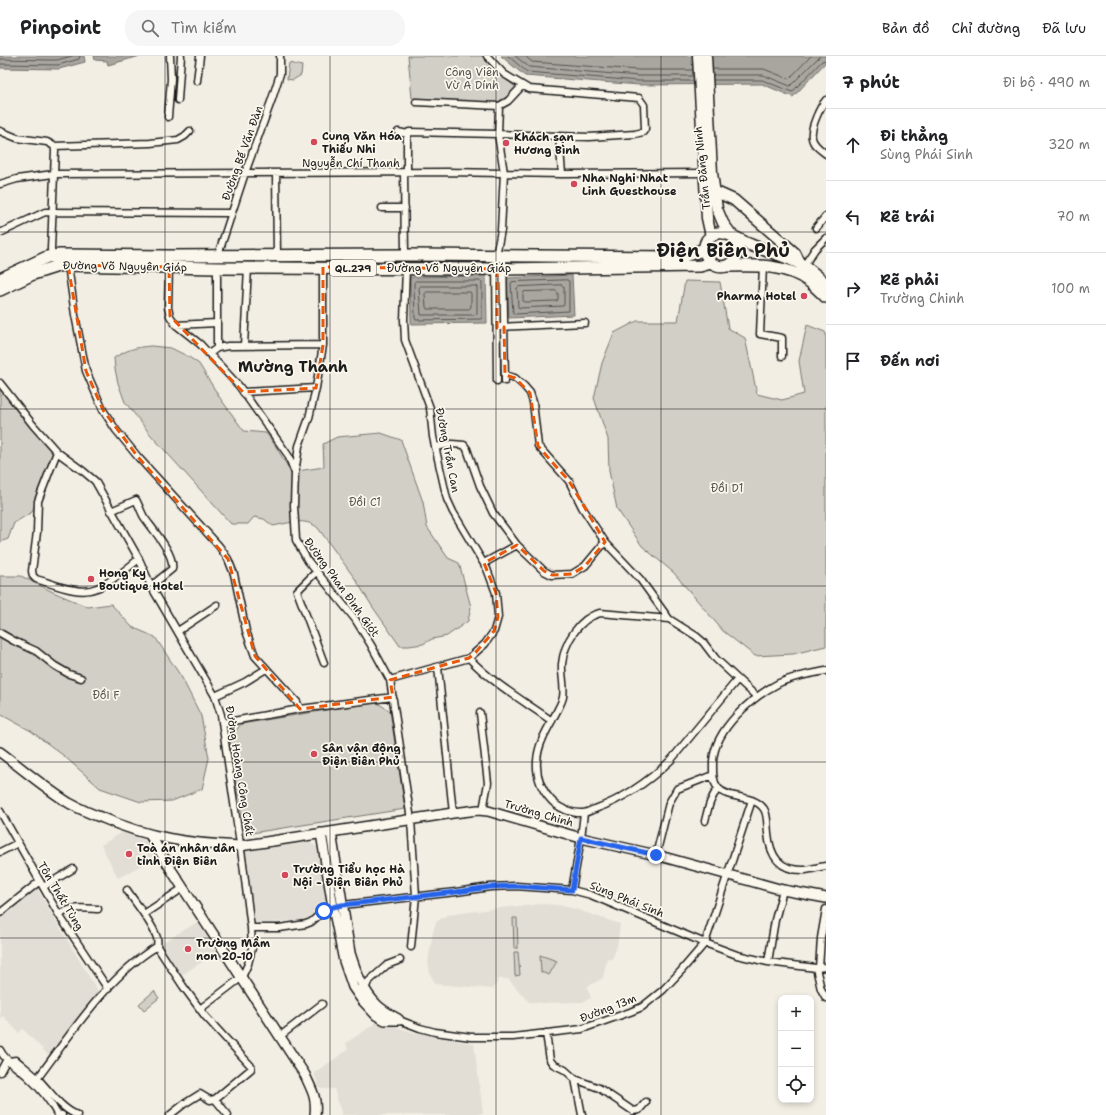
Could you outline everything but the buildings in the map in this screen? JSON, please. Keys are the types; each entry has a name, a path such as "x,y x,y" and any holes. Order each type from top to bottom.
{"highway":[{"name":"QL.279","path":"711,236 721,232 726,233 752,246 775,253 826,284"},
{"path":"711,236 705,244 704,249 705,255 711,264"},
{"path":"727,266 732,263 738,254 738,249 734,238"},
{"name":"Đường Võ Nguyên Giáp","path":"169,262 218,255 677,257 692,254 704,249"},
{"name":"Đường Võ Nguyên Giáp","path":"0,279 47,257 60,255 124,261 169,262 217,268 580,268 700,266 711,264"},
{"path":"217,268 218,255"},
{"path":"405,255 406,268"},
{"name":"Đường Võ Nguyên Giáp","path":"0,290 32,274 61,264 68,265 124,261"},
{"name":"QL.279","path":"711,264 722,267 764,266 800,268"},
{"name":"QL.279","path":"800,268 810,282 825,294"}],"main road":[{"path":"698,56 704,91"},
{"path":"704,91 706,56"},
{"name":"Trần Đăng Ninh","path":"704,91 708,173 707,218 711,236"},
{"name":"Trần Đăng Ninh","path":"708,173 714,191 717,209 723,223 734,238"},
{"path":"714,191 734,200 795,253 800,268"}],"street":[{"path":"168,117 171,79 170,56"},
{"path":"178,100 181,56"},
{"path":"197,81 200,56"},
{"name":"Đường Bế Văn Đàn","path":"218,255 231,213 280,74 280,56"},
{"path":"398,132 408,134 409,132 589,137 635,134 643,132 645,126 643,102 639,98 529,89 504,74 488,56"},
{"path":"416,102 499,106 508,101 522,86"},
{"path":"826,100 821,106 816,118 812,138 815,144 826,154"},
{"path":"497,381 497,328 504,173 498,134 499,106"},
{"path":"0,131 17,138 47,142 54,146 150,143 178,140 190,131"},
{"path":"405,255 408,134"},
{"path":"559,136 562,174"},
{"path":"52,256 54,146"},
{"name":"Nguyễn Chí Thanh","path":"0,184 17,179 53,174 406,172 562,174 708,173"},
{"path":"276,173 277,255"},
{"path":"382,208 405,208"},
{"path":"0,233 45,212 231,213"},
{"path":"816,228 826,216"},
{"path":"800,268 826,238"},
{"path":"244,346 248,255"},
{"path":"169,262 168,308 170,316 176,325 200,344 243,392 288,455 296,474"},
{"path":"68,265 74,315 86,371 103,410 116,430 138,457 219,546 228,559 234,574 250,646 255,656 297,702 300,709"},
{"path":"764,266 760,334 782,338 782,356"},
{"path":"217,268 217,348"},
{"name":"Đường Phan Đình Giót","path":"323,268 323,346 309,418 299,446 294,505 296,540 316,572 355,619 390,680 411,820 416,896 411,947"},
{"name":"Đường Trần Can","path":"390,680 469,658 485,644 494,631 498,617 496,593 484,563 456,517 447,499 435,447 430,408 405,340 404,320 406,268"},
{"path":"500,268 504,327 505,378 515,378 530,393 533,402 538,446 569,481 582,507 605,542 640,579 669,618 703,642 716,659 757,697"},
{"path":"176,325 217,323"},
{"path":"497,328 585,323"},
{"path":"209,354 217,348 228,346 323,346"},
{"name":"Đường Hoàng Công Chất","path":"0,383 33,425 57,452 84,470 95,481 139,559 151,586 215,696 222,723 251,928 252,948 248,964 242,977"},
{"path":"243,392 316,388"},
{"path":"435,447 452,444 464,445 467,449 480,486 493,513 517,545 544,572 552,575 572,574 585,566 605,542"},
{"path":"57,452 38,501 32,572 34,578 62,587 88,590 103,585 139,559"},
{"path":"111,511 136,500 144,516 169,554 173,564 172,569 151,586"},
{"path":"484,563 517,545"},
{"path":"316,572 297,591 324,663"},
{"path":"178,631 217,606"},
{"path":"669,618 600,613 594,614 579,626 567,646 562,664 563,696 538,747 537,762 539,780 546,795 554,804 563,809 584,813 620,798 661,770 671,760 737,680"},
{"path":"0,633 36,651 54,666 81,678"},
{"path":"469,658 508,691 552,721"},
{"path":"438,667 453,813"},
{"path":"215,696 245,682 266,669"},
{"path":"826,671 792,678 779,683 757,697 741,711 722,735 714,757 713,775 718,789 752,800 763,808 766,813 768,840 771,851 775,859 781,864 787,868 806,870 826,866"},
{"path":"222,723 300,709 393,697"},
{"path":"480,713 488,783 483,810"},
{"name":"Trường Chinh","path":"0,752 70,804 113,823 150,835 189,843 240,846 453,813 483,810 581,838 656,855 669,860 728,874 783,890 826,898"},
{"path":"656,855 669,803 674,793 677,789 713,775"},
{"path":"705,821 710,802 718,789"},
{"name":"Đường 13m","path":"399,1020 420,1028 472,1037 513,1037 582,1029 623,1015 642,1006 662,990 681,971 705,943 752,800"},
{"name":"Tôn Thất Tùng","path":"0,812 59,916 108,989"},
{"path":"572,890 584,813"},
{"path":"331,832 352,959 365,989 378,1006 399,1020"},
{"path":"321,833 333,907 344,961 354,987 362,1000 376,1015 385,1020 399,1020"},
{"path":"150,835 182,888 242,977 305,1076 313,1091 315,1099 315,1115"},
{"path":"0,852 18,843"},
{"path":"0,913 42,884 73,869"},
{"path":"328,877 338,875"},
{"name":"Sùng Phái Sinh","path":"342,905 490,887 516,886 572,890 591,895 737,955 768,962 821,968"},
{"path":"144,914 182,888"},
{"path":"127,890 144,914 158,939 157,948 200,1009 251,1066 250,1069 215,1099 210,1100 200,1094 169,1115"},
{"path":"768,962 771,938 783,890"},
{"path":"251,928 279,928 306,924 311,922 324,911 342,905"},
{"path":"59,916 64,911 72,908 98,909"},
{"path":"826,910 821,938 821,989 826,998"},
{"path":"37,1079 85,1016 118,976 157,948"},
{"path":"365,989 368,982 387,965 400,960"},
{"path":"200,1009 242,977"},
{"path":"279,1037 322,1004"},
{"path":"546,1033 551,1062 565,1070 575,1079 594,1086 636,1112 646,1102"},
{"path":"0,1050 8,1060 36,1085 59,1115"},
{"path":"8,1060 16,1060 62,1105 70,1112 77,1115"},
{"path":"0,1072 8,1060"},
{"path":"575,1079 582,1115"},
{"path":"215,1099 228,1115"},
{"path":"59,1115 62,1105"}],"highlighted area":[{"path":"68,265 169,267 170,316 243,392 316,388 323,345 323,267 497,269 497,328 504,327 505,375 515,378 530,393 538,446 569,481 605,542 585,566 572,574 552,575 544,571 517,545 484,563 496,593 498,617 494,631 469,658 390,680 393,697 300,709 255,656 228,559 138,457 103,410 86,371"}],"shaded area":[{"path":"123,832 145,840 155,858 118,878 101,845"},
{"name":"Trường Tiểu học Hà Nội - Điện Biên Phủ","path":"306,840 317,847 327,905 309,917 301,920 256,924 245,852 273,845"},
{"path":"37,889 100,995 49,1056 23,1029 19,1033 3,1016 0,1018 0,919"},
{"path":"542,904 558,905 575,909 620,924 617,947 612,959 607,958 603,978 587,987 591,998 582,1002 529,1002 508,979 499,979 493,989 436,984 430,974 428,962 436,922 447,915"},
{"name":"Trường Mầm non 20-10","path":"198,922 217,953 178,977 158,945"},
{"path":"379,1021 412,1032 474,1044 483,1113 474,1115 342,1115 334,1089 320,1089 314,1073 348,1050 346,1043"}],"green space":[{"name":"Công Viên Vừ A Dính","path":"408,56 482,56 505,79 517,88 500,103 412,98"},
{"path":"289,63 302,66 301,75 293,80 287,79"},
{"name":"Đồi D1","path":"685,281 720,282 728,328 745,338 757,394 782,400 804,394 799,361 807,325 825,332 826,334 826,646 793,654 755,656 723,631 674,573 642,546 617,509 609,471 608,439 594,398 602,363 614,333 637,321 678,321"},
{"name":"Đồi C1","path":"151,346 171,348 199,364 220,398 244,431 266,433 291,472 324,467 323,444 337,437 381,433 401,440 423,502 427,527 448,558 459,563 471,607 468,621 447,636 432,639 423,644 400,646 356,580 318,528 302,522 291,522 273,526 264,519 254,517 248,524 231,524 150,434 125,402 118,383 114,358 131,349"},
{"path":"0,389 53,453 32,512 14,523 8,539 0,542"},
{"name":"Đồi F","path":"0,576 21,576 88,607 111,604 132,627 155,637 182,678 201,716 209,758 202,789 172,801 141,802 100,788 64,756 31,731 0,714"},
{"name":"Sân vận động Điện Biên Phủ","path":"376,702 390,711 405,809 245,834 233,769 230,739 241,724"},
{"path":"513,918 517,918 518,948 514,948"},
{"path":"514,952 518,952 520,975 515,976"},
{"path":"540,955 557,961 549,975 541,972"},
{"path":"154,991 159,998 144,1010 139,1004"}],"water":[{"path":"0,56 84,56 85,62 59,69 0,68"},
{"path":"94,56 140,56 108,65 107,61 95,60"},
{"path":"501,56 826,56 826,62 793,97 762,84 639,85 525,76"},
{"path":"572,275 574,315 509,318 507,278"},
{"path":"486,276 487,323 411,324 410,277"}],"place":[{"name":"Cung Văn Hóa Thiếu Nhi","path":"314,142"},
{"name":"Khách sạn Hương Bình","path":"506,143"},
{"name":"Nha Nghi Nhat Linh Guesthouse","path":"574,184"},
{"name":"Pharma Hotel","path":"804,296"},
{"name":"Hong Ky Boutique Hotel","path":"91,579"},
{"name":"Sân vận động Điện Biên Phủ","path":"314,754"},
{"name":"Toà án nhân dân tỉnh Điện Biên","path":"129,854"},
{"name":"Trường Tiểu học Hà Nội - Điện Biên Phủ","path":"285,875"},
{"name":"Trường Mầm non 20-10","path":"188,949"}],"district":[{"name":"Điện Biên Phủ","path":"723,250"},
{"name":"Mường Thanh","path":"293,367"}],"route":[{"path":"324,911 342,905 490,887 516,886 572,890 581,838 656,855"}]}
